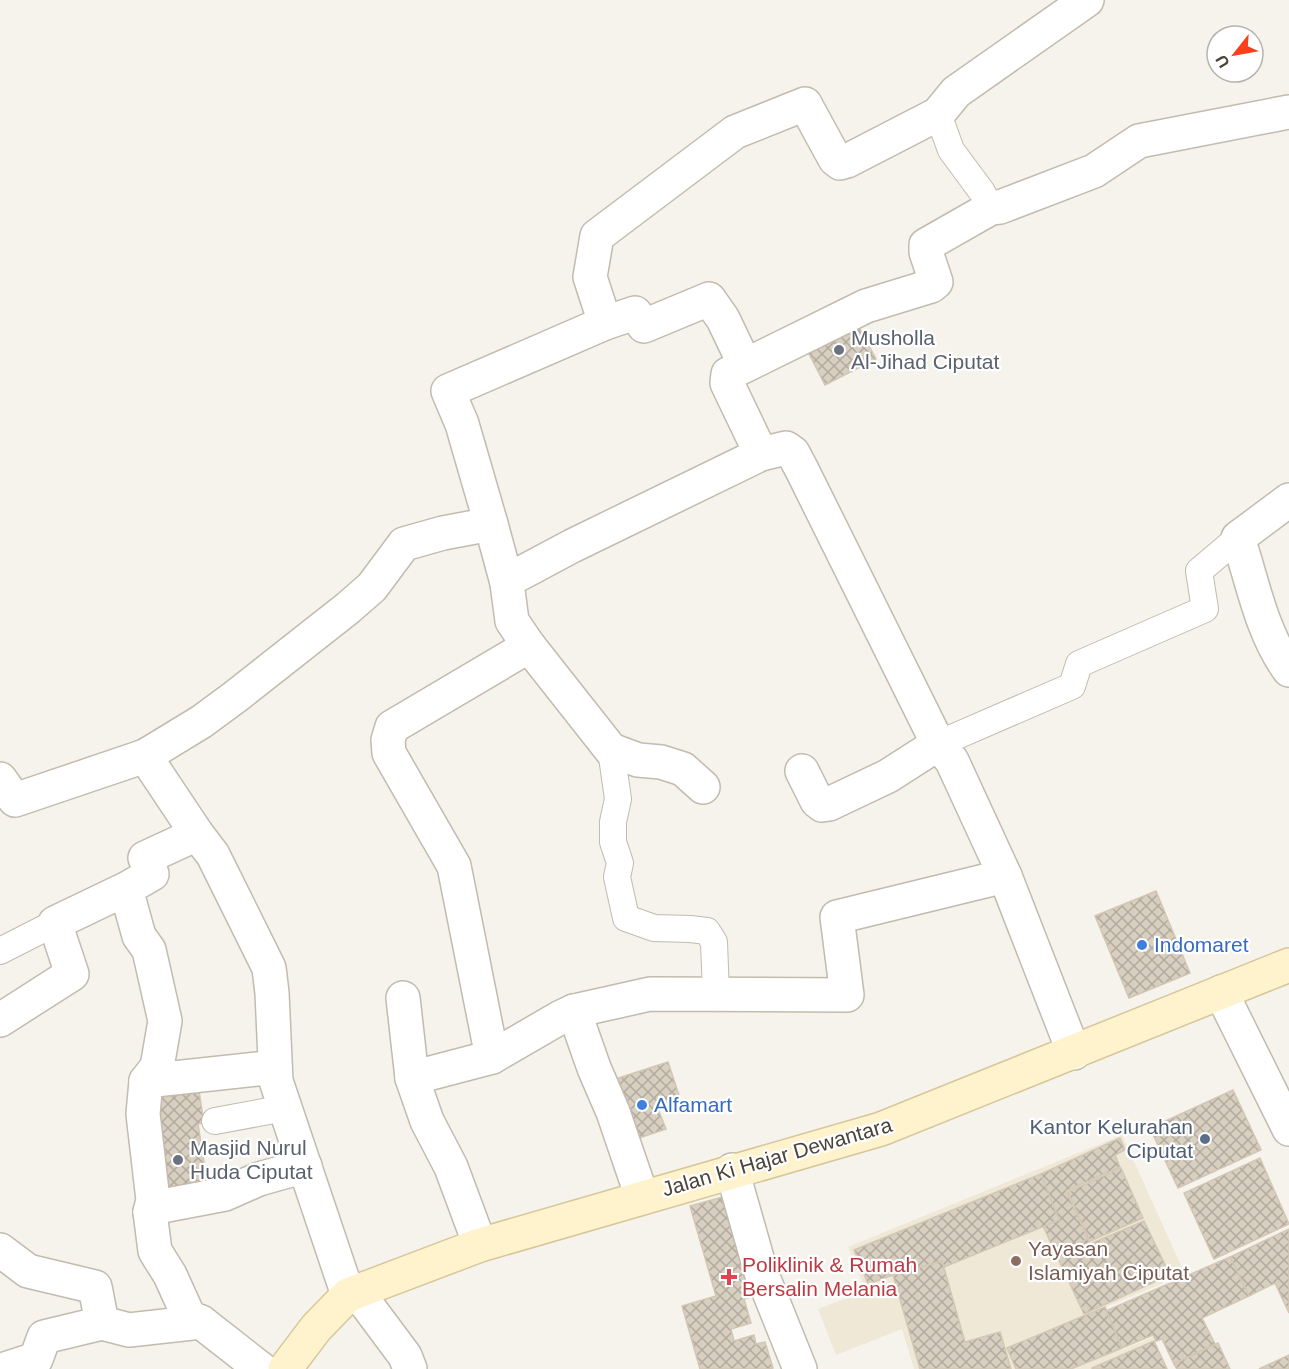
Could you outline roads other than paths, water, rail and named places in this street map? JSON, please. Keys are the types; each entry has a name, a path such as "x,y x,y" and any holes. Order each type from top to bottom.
{"main road":[{"name":"Jalan Ki Hajar Dewantara","path":"281,1368 316,1328 357,1292 480,1245 732,1170 881,1129 1289,965"}],"street":[{"path":"605,323 590,277 597,236 735,132 805,104 835,159 840,163 938,114 956,92 1087,0"},
{"path":"761,454 727,383 728,374 867,306 931,286 936,282 926,252 926,244 991,208 1000,207 1094,171 1140,141 1289,112"},
{"path":"938,114 951,150 991,208"},
{"path":"717,994 714,942 707,931 690,928 654,928 626,918 617,877 620,863 614,842 613,822 618,799 611,750 512,621 507,583 491,525 462,424 448,391 605,323 635,313 644,326 709,298 723,319 745,365"},
{"path":"507,583 572,546 761,454 786,448 794,453 939,744 952,761 1005,876 1074,1053"},
{"path":"802,771 817,801 822,805 829,804 888,776 939,744 1072,686 1079,663 1205,609 1199,571 1289,500"},
{"path":"5,796 145,756 201,722 236,697 348,608 372,587 404,544 443,532 491,525"},
{"path":"1238,538 1258,605 1277,653 1289,669"},
{"path":"492,1057 454,866 389,753 388,740 392,727 529,646"},
{"path":"611,750 638,760 661,762 683,770 703,787"},
{"path":"145,756 213,855 268,968 272,993 276,1082 305,1166 357,1292 405,1356 410,1369"},
{"path":"0,951 152,874 145,858 197,834"},
{"path":"412,1078 492,1057 574,1011 651,994 847,995 837,917 1005,876"},
{"path":"126,889 139,936 148,951 165,1021 157,1067 146,1081 144,1114 155,1251 170,1275 189,1317 281,1368"},
{"path":"0,1020 72,974 55,923"},
{"path":"1221,992 1289,1129"},
{"path":"403,998 412,1078 427,1121 451,1167 480,1245"},
{"path":"574,1011 594,1068 613,1112 642,1197"},
{"path":"146,1081 275,1067"},
{"path":"215,1121 285,1108"},
{"path":"152,1206 225,1194 259,1179 305,1166"},
{"path":"732,1170 761,1272 798,1368"},
{"path":"0,1250 28,1271 95,1287 102,1323"},
{"path":"5,1369 36,1359 44,1337 102,1323 129,1330 201,1322"}],"place":[{"name":"Musholla Al-Jihad Ciputat","path":"839,350"},
{"name":"Indomaret","path":"1142,945"},
{"name":"Alfamart","path":"642,1105"},
{"name":"Kantor Kelurahan Ciputat","path":"1205,1139"},
{"name":"Masjid Nurul Huda Ciputat","path":"178,1160"},
{"name":"Yayasan Islamiyah Ciputat","path":"1016,1261"},
{"name":"Poliklinik & Rumah Bersalin Melania","path":"729,1277"}]}
